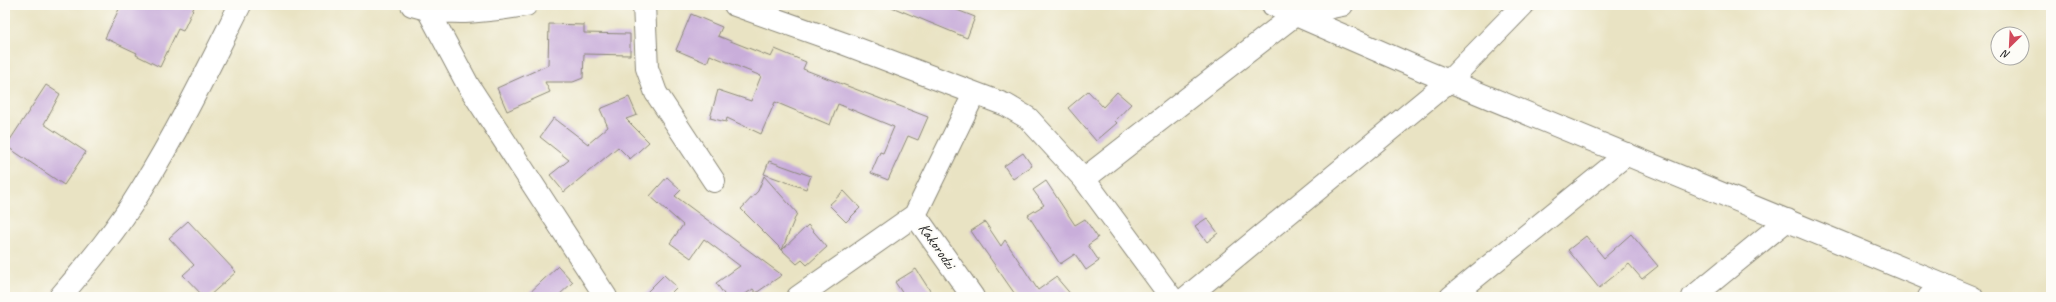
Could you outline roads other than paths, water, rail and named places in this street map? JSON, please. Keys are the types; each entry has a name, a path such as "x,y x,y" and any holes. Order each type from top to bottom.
{"street":[{"path":"60,297 99,252 141,190 195,94 240,5"},
{"path":"420,8 481,13 526,5"},
{"path":"644,5 644,42 647,68 656,93 714,181"},
{"path":"735,5 845,44 1006,105 1028,118 1084,179 1172,297"},
{"path":"1273,5 1449,81 1787,220 1936,291 1972,297"},
{"path":"1084,179 1296,14 1342,5"},
{"path":"1187,297 1449,81 1523,5"},
{"path":"420,8 468,85 606,297"},
{"path":"798,297 915,215 974,94"},
{"path":"1451,297 1627,154"},
{"name":"Kakorodzi","path":"915,215 973,297"},
{"path":"1693,297 1787,220"}]}
